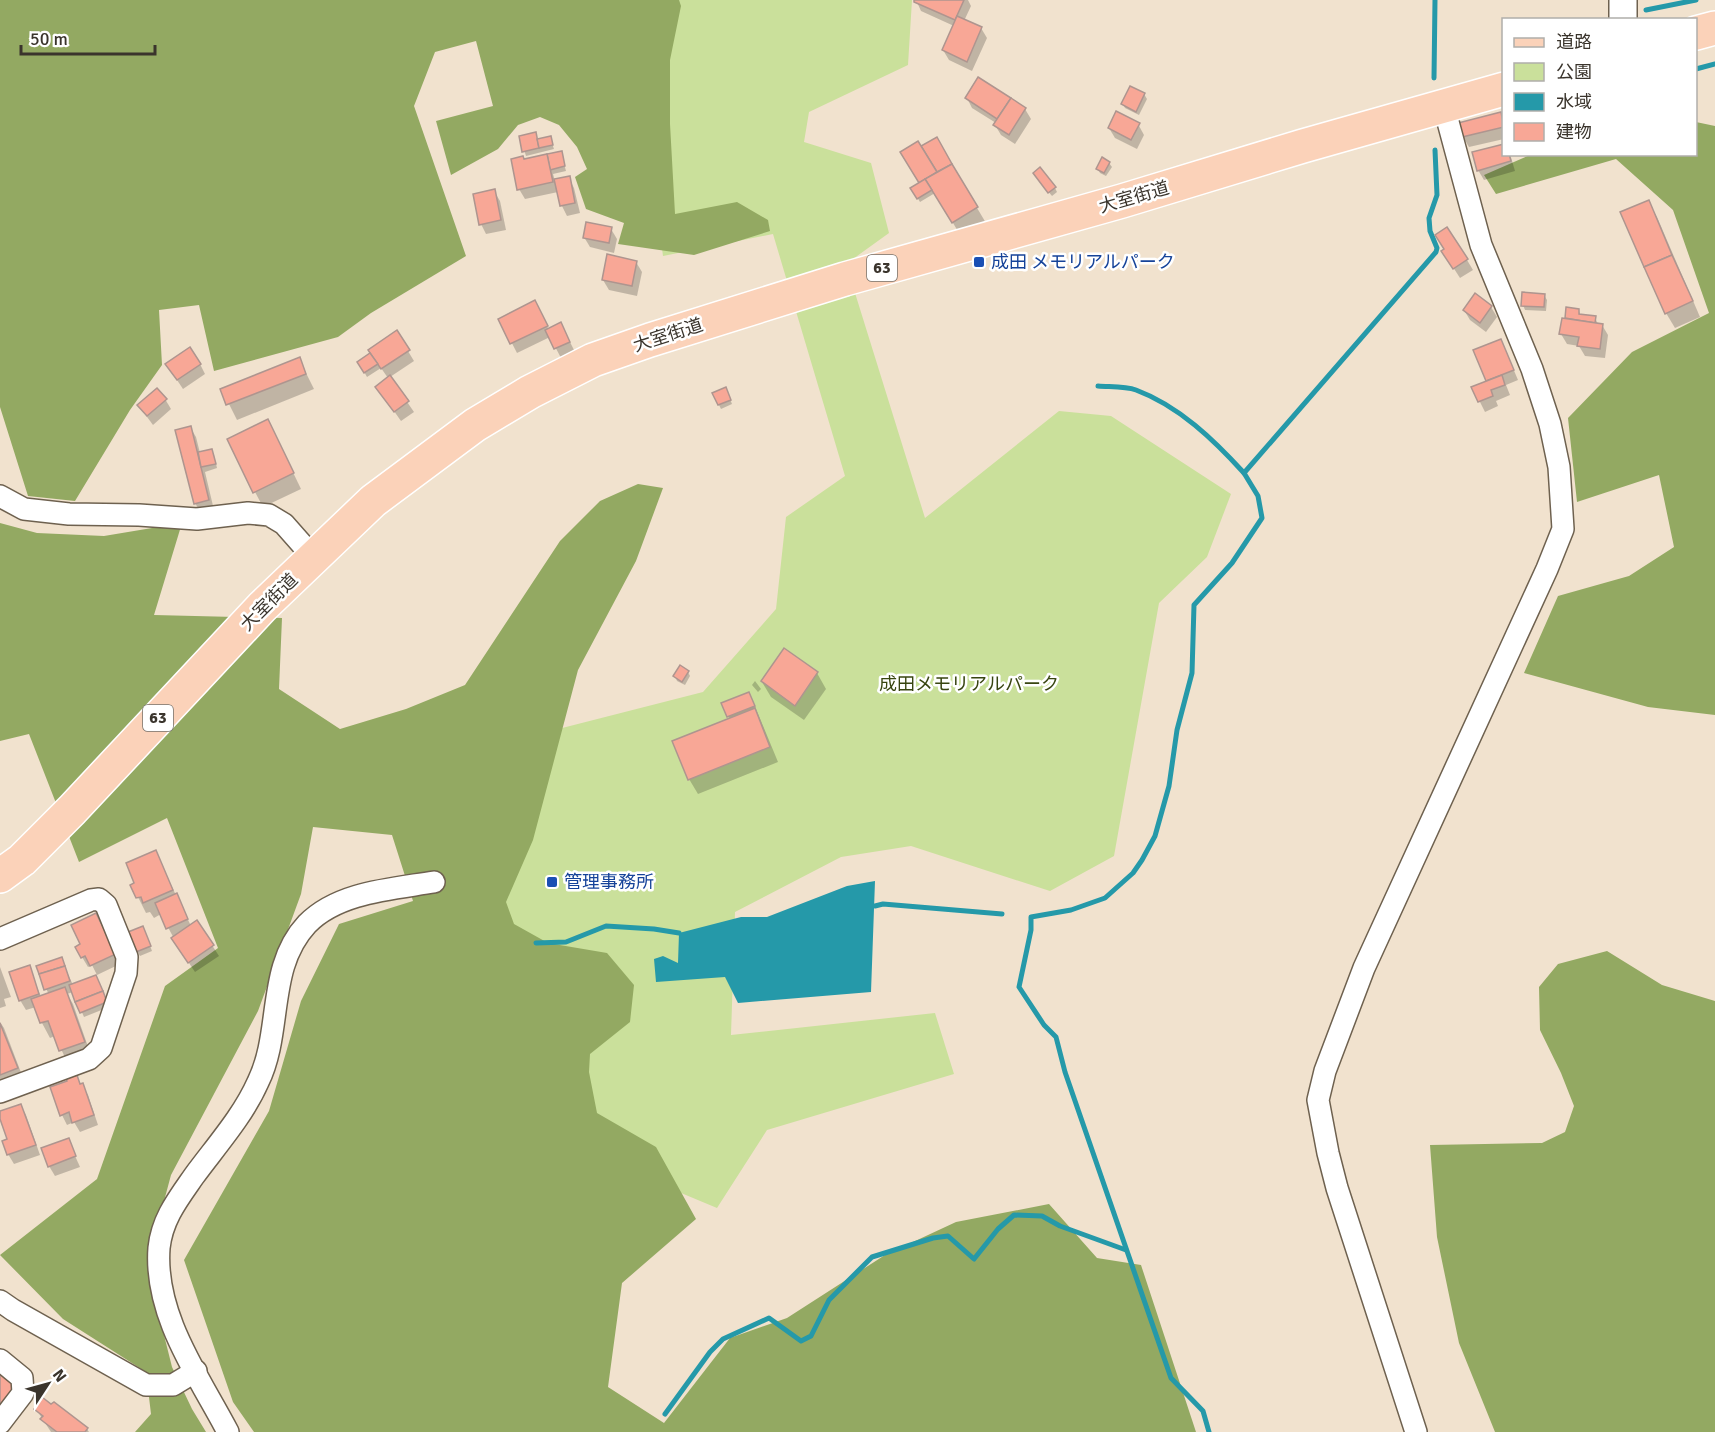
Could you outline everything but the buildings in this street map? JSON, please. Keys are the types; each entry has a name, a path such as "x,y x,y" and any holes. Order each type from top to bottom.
{"main road":[{"path":"1697,32 1715,28"},
{"name":"大室街道","path":"0,876 22,860 72,810 262,607 373,501 475,425 530,392 593,360 845,279 1122,201 1502,89"}],"street":[{"path":"1623,0 1623,18"},
{"path":"1416,1432 1337,1188 1318,1100 1325,1071 1364,968 1547,569 1563,529 1559,467 1550,424 1532,369 1481,245 1443,107"},
{"path":"0,496 24,509 69,514 197,519 248,513 269,515 284,524 314,558"},
{"path":"228,1432 176,1335 165,1306 160,1277 159,1248 163,1225 174,1204 249,1100 259,1081 267,1060 283,964 291,945 308,923 331,906 356,897 434,882"},
{"path":"0,939 91,900 99,899 106,905 127,957 126,973 97,1054 0,1092"},
{"path":"0,1301 146,1385 173,1385 196,1371"},
{"path":"0,1360 22,1378 24,1394 0,1423"}],"green space":[{"path":"0,0 679,0 681,6 670,60 670,124 675,214 737,202 768,220 770,231 694,255 618,244 624,223 586,209 575,177 587,169 577,147 559,125 540,117 518,125 498,149 451,175 436,121 493,106 476,41 435,52 414,106 466,256 371,313 338,337 214,371 199,305 159,310 162,365 130,410 75,501 28,496 0,407"},
{"name":"成田メモリアルパーク","path":"668,0 912,0 908,65 809,112 804,142 871,163 889,233 846,264 925,518 1059,411 1111,416 1231,494 1207,557 1159,603 1114,856 1050,891 911,846 841,857 735,912 731,1035 935,1013 954,1074 767,1130 717,1208 590,1155 452,1062 523,738 703,692 776,609 786,517 845,476 773,234 663,256 647,135"},
{"path":"1697,122 1715,126 1715,715 1648,707 1524,673 1558,596 1629,576 1674,547 1659,475 1577,502 1568,418 1632,352 1709,313 1673,210 1616,159 1496,194 1484,175 1528,156 1697,156"},
{"path":"638,484 663,488 636,561 578,670 533,840 506,902 514,924 548,943 607,953 634,985 630,1022 590,1054 589,1072 597,1113 656,1147 696,1219 622,1283 608,1387 664,1423 730,1338 787,1318 885,1255 956,1222 1049,1204 1097,1258 1141,1265 1196,1432 254,1432 233,1402 184,1260 269,1111 301,1001 339,924 413,901 392,835 313,827 301,894 258,1011 171,1175 156,1231 154,1295 172,1367 206,1432 135,1432 151,1414 146,1372 63,1319 0,1255 97,1179 165,986 218,948 167,818 79,862 29,734 0,741 0,523 37,533 104,536 182,523 154,615 282,618 279,689 340,729 406,709 465,685 560,541 600,501"},
{"path":"1607,951 1662,985 1715,1001 1715,1432 1495,1432 1459,1343 1437,1237 1430,1145 1542,1143 1565,1132 1574,1106 1540,1030 1539,987 1558,964"}],"water":[{"path":"875,881 871,992 738,1003 725,977 656,982 654,959 663,956 678,963 679,933 741,917 767,917 847,886"}],"waterway":[{"path":"1434,78 1435,0"},
{"path":"1646,10 1696,0"},
{"path":"1697,69 1715,64"},
{"path":"1209,1432 1203,1411 1171,1378 1065,1072 1056,1037 1044,1025 1019,987 1031,930 1031,917 1071,910 1105,898 1133,873 1155,836 1169,786 1177,730 1192,673 1194,605 1232,563 1262,518 1258,496 1244,473 1436,252 1429,218 1437,195 1435,150"},
{"path":"1098,386 1132,389 1167,405 1208,436 1244,473"},
{"path":"875,906 883,904 1002,914"},
{"path":"536,943 566,942 606,926 679,933"},
{"path":"665,1414 710,1352 723,1339 769,1318 801,1341 811,1336 829,1300 872,1257 933,1238 948,1236 974,1259 998,1229 1014,1215 1042,1216 1060,1226 1126,1250"}],"place":[{"name":"成田 メモリアルパーク","path":"979,262"},
{"name":"管理事務所","path":"552,882"}]}
